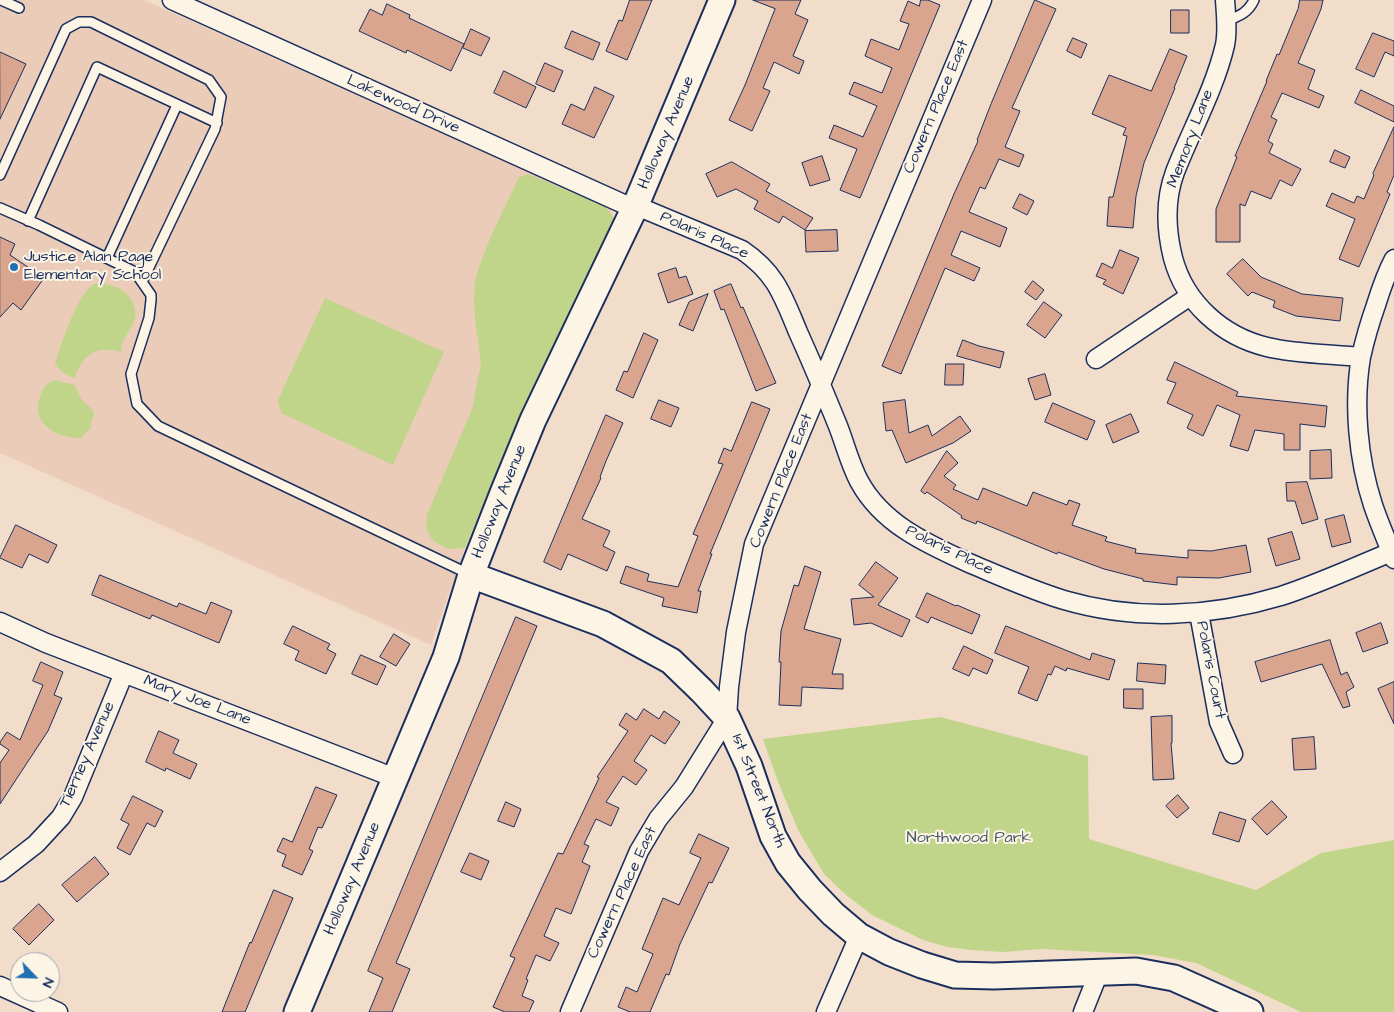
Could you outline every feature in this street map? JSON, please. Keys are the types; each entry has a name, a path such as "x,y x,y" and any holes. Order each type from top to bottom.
{"street":[{"name":"Lakewood Drive","path":"172,0 616,201 635,207"},
{"name":"Holloway Avenue","path":"297,1012 446,657 471,575 533,420 635,207 722,0"},
{"name":"Cowern Place East","path":"570,1012 639,851 658,819 684,787 727,718 736,632 754,544 982,0"},
{"name":"Memory Lane","path":"1225,0 1227,21 1225,44 1216,74 1174,174 1169,198 1167,221 1170,245 1176,268 1190,296 1212,319 1224,329 1245,340 1268,347 1361,357"},
{"name":"Polaris Place","path":"635,207 644,209 742,250 756,260 776,282 821,384 859,481 883,512 907,532 931,546 1021,586 1066,600 1107,609 1142,613 1199,614 1240,607 1280,596 1393,555"},
{"path":"1393,555 1372,504 1364,470 1359,428 1358,393 1361,357 1372,316 1387,271 1394,259"},
{"path":"1096,359 1190,296"},
{"name":"1st Street North","path":"471,575 603,624 671,661 727,718 749,766 773,836 788,863 833,914 859,936 889,952 922,966 956,975 994,976 1136,970 1174,978 1250,1012"},
{"name":"Polaris Court","path":"1199,614 1219,722 1233,754"},
{"name":"Mary Joe Lane","path":"0,622 46,643 396,778"},
{"name":"Tierney Avenue","path":"0,872 36,844 61,817 73,797 124,673"},
{"path":"826,1012 859,936"},
{"path":"1082,1012 1100,972"},
{"path":"0,986 58,1012"}],"lane":[{"path":"1,0 19,8"},
{"path":"1227,21 1243,14 1251,7 1254,0"},
{"path":"0,175 66,29 79,22 91,22 209,80 221,97 217,123 142,282"},
{"path":"28,221 97,67 217,123"},
{"path":"107,258 178,105"},
{"path":"0,208 135,272 151,295 149,318 131,374 137,404 158,426 471,575"}],"shaded area":[{"path":"0,0 144,0 610,208 614,219 596,261 517,422 466,545 431,645 0,453"}],"green space":[{"path":"528,174 605,206 614,218 591,274 526,401 465,548 448,549 433,541 426,528 427,515 472,409 481,363 475,319 475,281 491,236 519,177"},
{"path":"101,283 115,287 127,294 134,307 135,319 124,339 121,352 105,350 92,353 86,357 75,378 64,373 55,364 75,309 87,290 95,284"},
{"path":"325,298 444,352 393,465 281,413 278,400"},
{"path":"54,380 75,385 82,400 94,413 90,425 92,426 81,438 72,438 55,433 48,428 39,415 38,407 41,394 47,385"},
{"name":"Northwood Park","path":"940,717 1088,756 1089,839 1256,890 1321,853 1394,840 1394,1012 1301,1012 1196,963 1153,955 1041,949 1003,952 947,947 923,940 872,915 845,894 824,874 798,830 763,739"}],"building":[{"path":"630,0 652,0 627,60 606,51 619,20 622,21"},
{"path":"753,0 801,0 795,14 808,20 793,56 804,61 799,74 774,62 763,88 770,91 752,131 729,120 775,9"},
{"path":"921,0 928,0 940,5 860,198 840,190 857,149 829,138 834,125 863,137 877,106 849,94 854,82 882,93 892,68 865,56 871,39 899,50 909,24 900,21 908,1 919,6"},
{"path":"1035,0 1056,9 1012,108 1020,111 1005,147 1024,155 1019,167 999,159 985,189 980,187 969,212 1007,228 1000,247 961,231 951,255 980,268 974,281 945,268 901,374 882,366 978,141 991,104"},
{"path":"1300,0 1323,0 1298,63 1315,70 1308,89 1324,96 1319,108 1282,93 1271,117 1277,120 1268,141 1273,144 1269,153 1301,169 1292,186 1280,180 1271,199 1251,191 1245,206 1240,204 1240,242 1216,242 1216,209 1237,157 1235,156 1277,54 1279,55"},
{"path":"387,4 410,15 409,18 464,44 451,71 407,50 406,53 359,31 370,9 382,15"},
{"path":"1171,10 1189,10 1189,33 1171,33"},
{"path":"471,29 490,38 481,56 463,48"},
{"path":"572,31 600,43 593,60 565,48"},
{"path":"1373,33 1394,41 1394,56 1385,52 1374,77 1356,69"},
{"path":"1073,38 1087,44 1081,58 1067,51"},
{"path":"1170,49 1187,56 1144,163 1136,196 1133,228 1107,226 1109,197 1113,197 1127,136 1123,135 1126,128 1092,114 1109,75 1151,91"},
{"path":"0,52 26,64 0,119"},
{"path":"545,63 563,71 554,92 536,84"},
{"path":"504,71 536,87 526,108 494,93"},
{"path":"595,87 614,96 594,138 562,124 571,104 584,110"},
{"path":"1361,90 1394,106 1394,122 1355,103"},
{"path":"1394,127 1394,175 1387,192 1390,194 1359,267 1339,259 1355,219 1326,206 1332,193 1354,203 1357,196 1364,199"},
{"path":"1335,150 1350,157 1345,168 1330,162"},
{"path":"822,156 830,180 810,186 802,163"},
{"path":"732,162 770,184 766,191 813,218 805,230 783,216 779,223 754,209 758,201 736,189 717,197 706,174"},
{"path":"1020,194 1034,201 1027,215 1013,208"},
{"path":"837,230 838,251 806,252 805,231"},
{"name":"Justice Alan Page Elementary School","path":"0,237 15,244 10,255 44,278 21,310 13,303 0,317"},
{"path":"1120,250 1139,258 1123,294 1103,284 1106,280 1096,276 1102,263 1112,268"},
{"path":"1243,259 1261,277 1302,294 1343,298 1340,321 1296,316 1273,307 1275,301 1252,292 1248,296 1227,274"},
{"path":"676,268 679,278 686,276 693,294 668,303 658,274"},
{"path":"1033,281 1044,290 1036,300 1025,292"},
{"path":"731,284 776,383 756,391 724,309 721,310 714,291"},
{"path":"708,294 693,331 679,325 689,302"},
{"path":"1044,302 1062,315 1045,338 1027,325"},
{"path":"644,333 658,340 633,398 616,390 624,371 627,372"},
{"path":"963,340 1004,352 1000,368 957,356"},
{"path":"1175,362 1238,392 1236,396 1327,406 1325,427 1300,424 1300,450 1284,450 1284,434 1255,430 1248,451 1230,446 1240,415 1217,405 1203,436 1187,428 1193,415 1167,403 1176,383 1167,380"},
{"path":"946,364 964,364 963,385 945,385"},
{"path":"1045,374 1051,395 1035,400 1028,379"},
{"path":"659,400 679,408 671,427 651,419"},
{"path":"905,400 909,433 928,425 932,436 960,416 971,431 953,443 906,463 892,430 886,431 883,403"},
{"path":"752,402 770,409 710,554 712,554 698,591 701,591 697,613 662,606 664,598 620,583 626,566 649,574 647,581 678,587 698,536 693,534 723,464 718,463 724,448 731,451"},
{"path":"1053,403 1095,421 1087,440 1045,422"},
{"path":"1131,414 1139,432 1113,443 1106,425"},
{"path":"606,415 623,423 582,519 610,531 603,546 615,552 607,571 568,554 561,570 544,562"},
{"path":"1331,450 1332,478 1310,479 1310,451"},
{"path":"947,451 958,463 944,476 956,485 953,489 978,500 983,488 1027,506 1033,492 1067,505 1069,500 1080,504 1072,525 1107,537 1105,541 1136,549 1135,553 1188,558 1188,550 1211,551 1246,545 1251,572 1219,578 1177,577 1177,585 1143,581 1143,579 1104,569 1058,552 1057,554 977,521 976,524 961,518 962,516 927,492 925,494 921,491"},
{"path":"1307,482 1318,519 1302,524 1295,501 1287,501 1286,483"},
{"path":"1344,515 1351,542 1332,547 1325,520"},
{"path":"16,525 57,545 48,563 29,554 22,568 0,558"},
{"path":"1292,532 1300,559 1276,566 1268,539"},
{"path":"876,562 898,578 878,605 910,620 902,637 871,623 854,625 851,599 874,597 859,585"},
{"path":"805,566 821,572 804,629 841,639 832,674 843,674 843,689 802,687 801,706 779,705 781,631 794,585 798,586"},
{"path":"100,575 177,607 179,603 206,614 211,602 232,611 219,643 152,615 150,619 92,595"},
{"path":"927,593 980,615 972,634 931,617 928,623 916,617"},
{"path":"516,617 537,626 396,963 410,969 392,1012 369,1012 383,978 368,971"},
{"path":"1381,623 1388,643 1363,652 1356,633"},
{"path":"293,626 330,644 327,649 336,654 326,674 295,660 299,651 284,644"},
{"path":"1006,626 1090,660 1092,653 1115,660 1109,680 1067,668 1066,671 1055,666 1051,675 1048,674 1037,701 1018,693 1029,667 995,653"},
{"path":"394,634 410,644 396,666 380,657"},
{"path":"1330,640 1341,675 1347,672 1354,687 1346,692 1350,706 1343,708 1322,664 1261,682 1255,662"},
{"path":"964,646 993,660 987,674 973,668 969,676 953,669"},
{"path":"361,655 386,666 377,685 352,674"},
{"path":"41,662 63,672 54,695 62,698 48,731 0,804 0,763 9,750 0,742 7,732 20,740 43,685 33,681"},
{"path":"1138,663 1166,665 1165,684 1137,681"},
{"path":"1394,682 1394,724 1378,689"},
{"path":"1124,689 1143,689 1143,709 1124,708"},
{"path":"644,709 659,719 664,711 680,722 665,744 651,735 634,761 647,770 636,785 623,776 606,802 619,808 611,826 596,819 584,844 589,846 582,862 590,866 571,914 556,908 544,936 559,943 550,961 536,955 526,979 528,980 522,996 534,1001 529,1012 505,1012 493,1007 515,958 510,956 558,853 563,854 599,778 597,777 628,731 619,725 626,713 636,720"},
{"path":"1172,716 1171,743 1174,779 1153,780 1151,717"},
{"path":"159,731 179,740 173,753 197,764 190,779 166,768 165,771 146,762"},
{"path":"1314,737 1316,769 1294,770 1292,739"},
{"path":"316,787 337,795 322,828 318,827 309,849 313,851 302,875 282,866 286,855 277,851 283,838 292,842"},
{"path":"1178,795 1189,808 1177,818 1166,806"},
{"path":"133,796 163,811 155,827 147,823 130,855 117,848 129,824 121,820"},
{"path":"1272,801 1287,817 1267,835 1252,819"},
{"path":"506,802 521,809 514,827 498,821"},
{"path":"1220,812 1246,820 1239,842 1213,834"},
{"path":"699,834 729,848 712,883 709,882 680,944 669,975 666,974 650,1012 630,1012 618,1007 626,987 637,992 653,954 642,949 663,898 679,905 701,858 690,853"},
{"path":"470,853 489,861 481,880 461,872"},
{"path":"95,857 109,874 77,902 62,885"},
{"path":"274,890 293,898 245,1012 222,1012 250,942"},
{"path":"39,904 54,920 29,945 13,929"}],"place":[{"name":"Justice Alan Page Elementary School","path":"14,267"}]}
